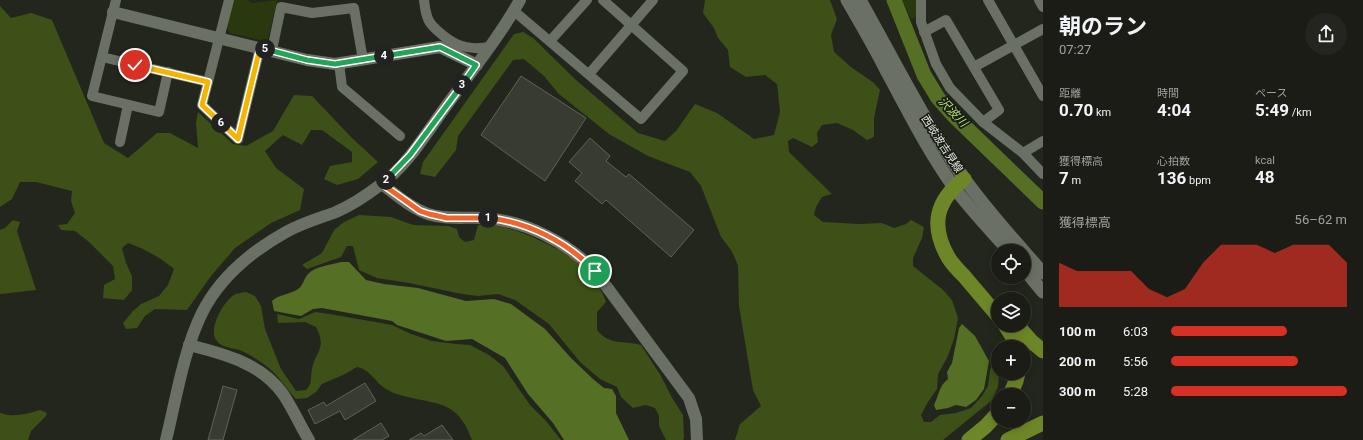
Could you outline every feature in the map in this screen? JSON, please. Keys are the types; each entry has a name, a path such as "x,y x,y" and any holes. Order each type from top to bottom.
{"main road":[{"name":"西岐波吉見線","path":"847,0 919,132 959,183 1043,273"},
{"name":"西岐波吉見線","path":"860,0 977,216 1003,244"},
{"path":"959,183 941,205 938,214 938,230 940,239 948,258 991,308"},
{"path":"940,239 991,297"},
{"path":"1031,277 1043,292"},
{"path":"1024,332 1043,351"},
{"path":"969,440 991,421"},
{"path":"1008,440 1043,423"}],"street":[{"path":"116,0 92,96 159,112 168,72"},
{"path":"229,0 202,105 238,139 266,49 281,7 312,13 354,8 363,60"},
{"path":"424,0 430,24 450,41 463,48 490,48"},
{"path":"166,440 189,345 202,313 225,280 248,257 287,231 338,211 382,184 410,155 490,48 520,0"},
{"path":"550,41 587,0"},
{"path":"514,11 641,119 682,71 603,0"},
{"path":"589,74 653,0"},
{"path":"921,0 921,22 924,32 936,64 950,88 983,122 1022,153 1043,174"},
{"path":"988,0 1043,96"},
{"path":"1039,0 1043,7"},
{"path":"113,12 307,60 339,63 440,47 476,65"},
{"path":"924,32 946,20 999,110 983,122"},
{"path":"974,67 1043,29"},
{"path":"102,57 208,82"},
{"path":"339,63 342,87 400,136"},
{"path":"120,142 128,105"},
{"path":"1022,153 1043,141"},
{"path":"382,184 420,211 447,218 489,218 512,222 562,243 583,259 595,271 688,398 696,419 697,440"},
{"path":"189,345 246,363 266,376 283,394 309,440"}],"shaded area":[{"path":"233,0 248,0 253,3 277,0 268,39 265,41 230,33 227,27"},
{"path":"705,0 830,0 837,19 831,35 834,52 851,67 874,83 880,90 874,118 874,137 867,140 853,130 837,123 822,125 817,133 818,142 812,147 793,138 788,141 789,152 832,194 822,197 816,207 814,215 823,222 859,224 882,223 894,228 906,224 911,220 924,227 922,238 913,258 913,266 942,289 952,300 958,318 954,339 947,358 938,374 937,389 921,415 924,422 931,422 940,415 956,413 971,408 982,396 988,386 991,368 991,380 998,380 998,388 991,388 991,401 943,440 735,440 740,424 761,406 753,390 739,306 738,265 731,250 721,237 701,186 690,172 648,156 609,134 559,94 544,76 524,59 513,60 458,136 456,150 435,177 420,174 423,162 514,34 523,32 533,38 576,80 638,133 665,141 676,131 695,104 717,113 754,139 774,135 780,112 777,84 765,75 746,77 730,67 728,50 718,38 714,28 703,13"},
{"path":"902,0 916,0 916,17 911,19"},
{"path":"0,6 11,18 31,13 52,20 104,143 128,158 157,133 170,133 198,148 196,123 198,112 233,144 246,146 273,131 294,95 312,96 352,138 378,162 358,179 337,185 324,179 330,166 352,162 352,152 322,130 311,130 302,145 283,135 265,151 276,168 304,189 300,210 271,223 235,248 211,276 187,310 155,309 145,316 137,328 126,329 123,323 141,304 159,296 168,285 174,269 152,254 128,243 122,248 126,263 132,276 132,290 124,300 103,298 104,285 115,279 113,266 89,242 75,231 61,230 58,225 67,224 75,213 71,201 72,191 36,182 20,182 12,199 0,207"},
{"path":"359,215 391,217 413,225 448,226 457,229 459,237 465,242 474,240 478,225 499,226 511,229 548,244 567,255 596,282 604,296 606,302 597,312 597,330 607,338 617,342 641,345 661,376 683,415 683,440 666,440 659,426 659,416 655,408 646,405 633,408 621,397 617,387 600,379 581,363 549,324 515,300 498,294 478,296 462,294 377,278 359,270 353,246 347,246 341,257 307,269 302,265 322,253 334,230 344,222"},
{"path":"13,220 20,222 17,231 36,290 0,294 0,230 5,228"},
{"path":"341,262 349,262 366,280 384,284 418,288 466,301 494,299 511,304 545,329 571,358 593,379 604,388 612,389 616,396 616,413 629,440 564,440 553,423 528,394 505,358 472,339 446,341 397,325 392,321 322,308 313,309 301,316 274,311 272,301 277,297 298,289 311,271 319,267"},
{"path":"246,292 255,296 261,306 265,329 281,369 296,391 306,390 310,385 312,369 320,349 321,340 316,327 305,322 278,323 277,314 299,319 315,312 392,325 411,334 432,341 470,345 489,355 503,366 530,405 546,421 561,440 472,440 467,428 455,412 440,404 393,392 380,384 362,368 357,367 322,384 316,392 307,398 296,399 279,378 265,365 244,352 222,345 216,340 214,329 218,315 230,298 234,295"},
{"path":"962,324 975,336 989,361 984,389 976,400 966,407 956,405 936,410 934,405 941,388 948,379 947,372 952,363 959,328"},
{"path":"40,410 47,413 46,416 31,431 28,440 0,440 0,413 15,415"}],"building":[{"path":"521,76 586,118 545,181 481,135"},
{"path":"590,138 610,156 606,161 626,177 629,174 694,230 671,257 606,200 602,204 575,181 582,173 569,162"},
{"path":"365,383 376,401 345,420 340,411 315,424 308,410 324,402 326,406"},
{"path":"223,386 237,390 223,440 208,440"},
{"path":"381,423 389,436 382,440 353,440"},
{"path":"442,425 453,440 409,440 421,433 424,436"}],"waterway":[{"name":"沢波川","path":"894,0 924,75 938,98 954,116 1043,202"}],"route":[{"path":"135,65 208,82 202,105 238,139 260,48 307,60 335,64 440,47 476,65 410,155 382,184 420,211 429,214 447,218 489,218 502,220 512,222 550,237 562,243 574,252 595,271"}]}
